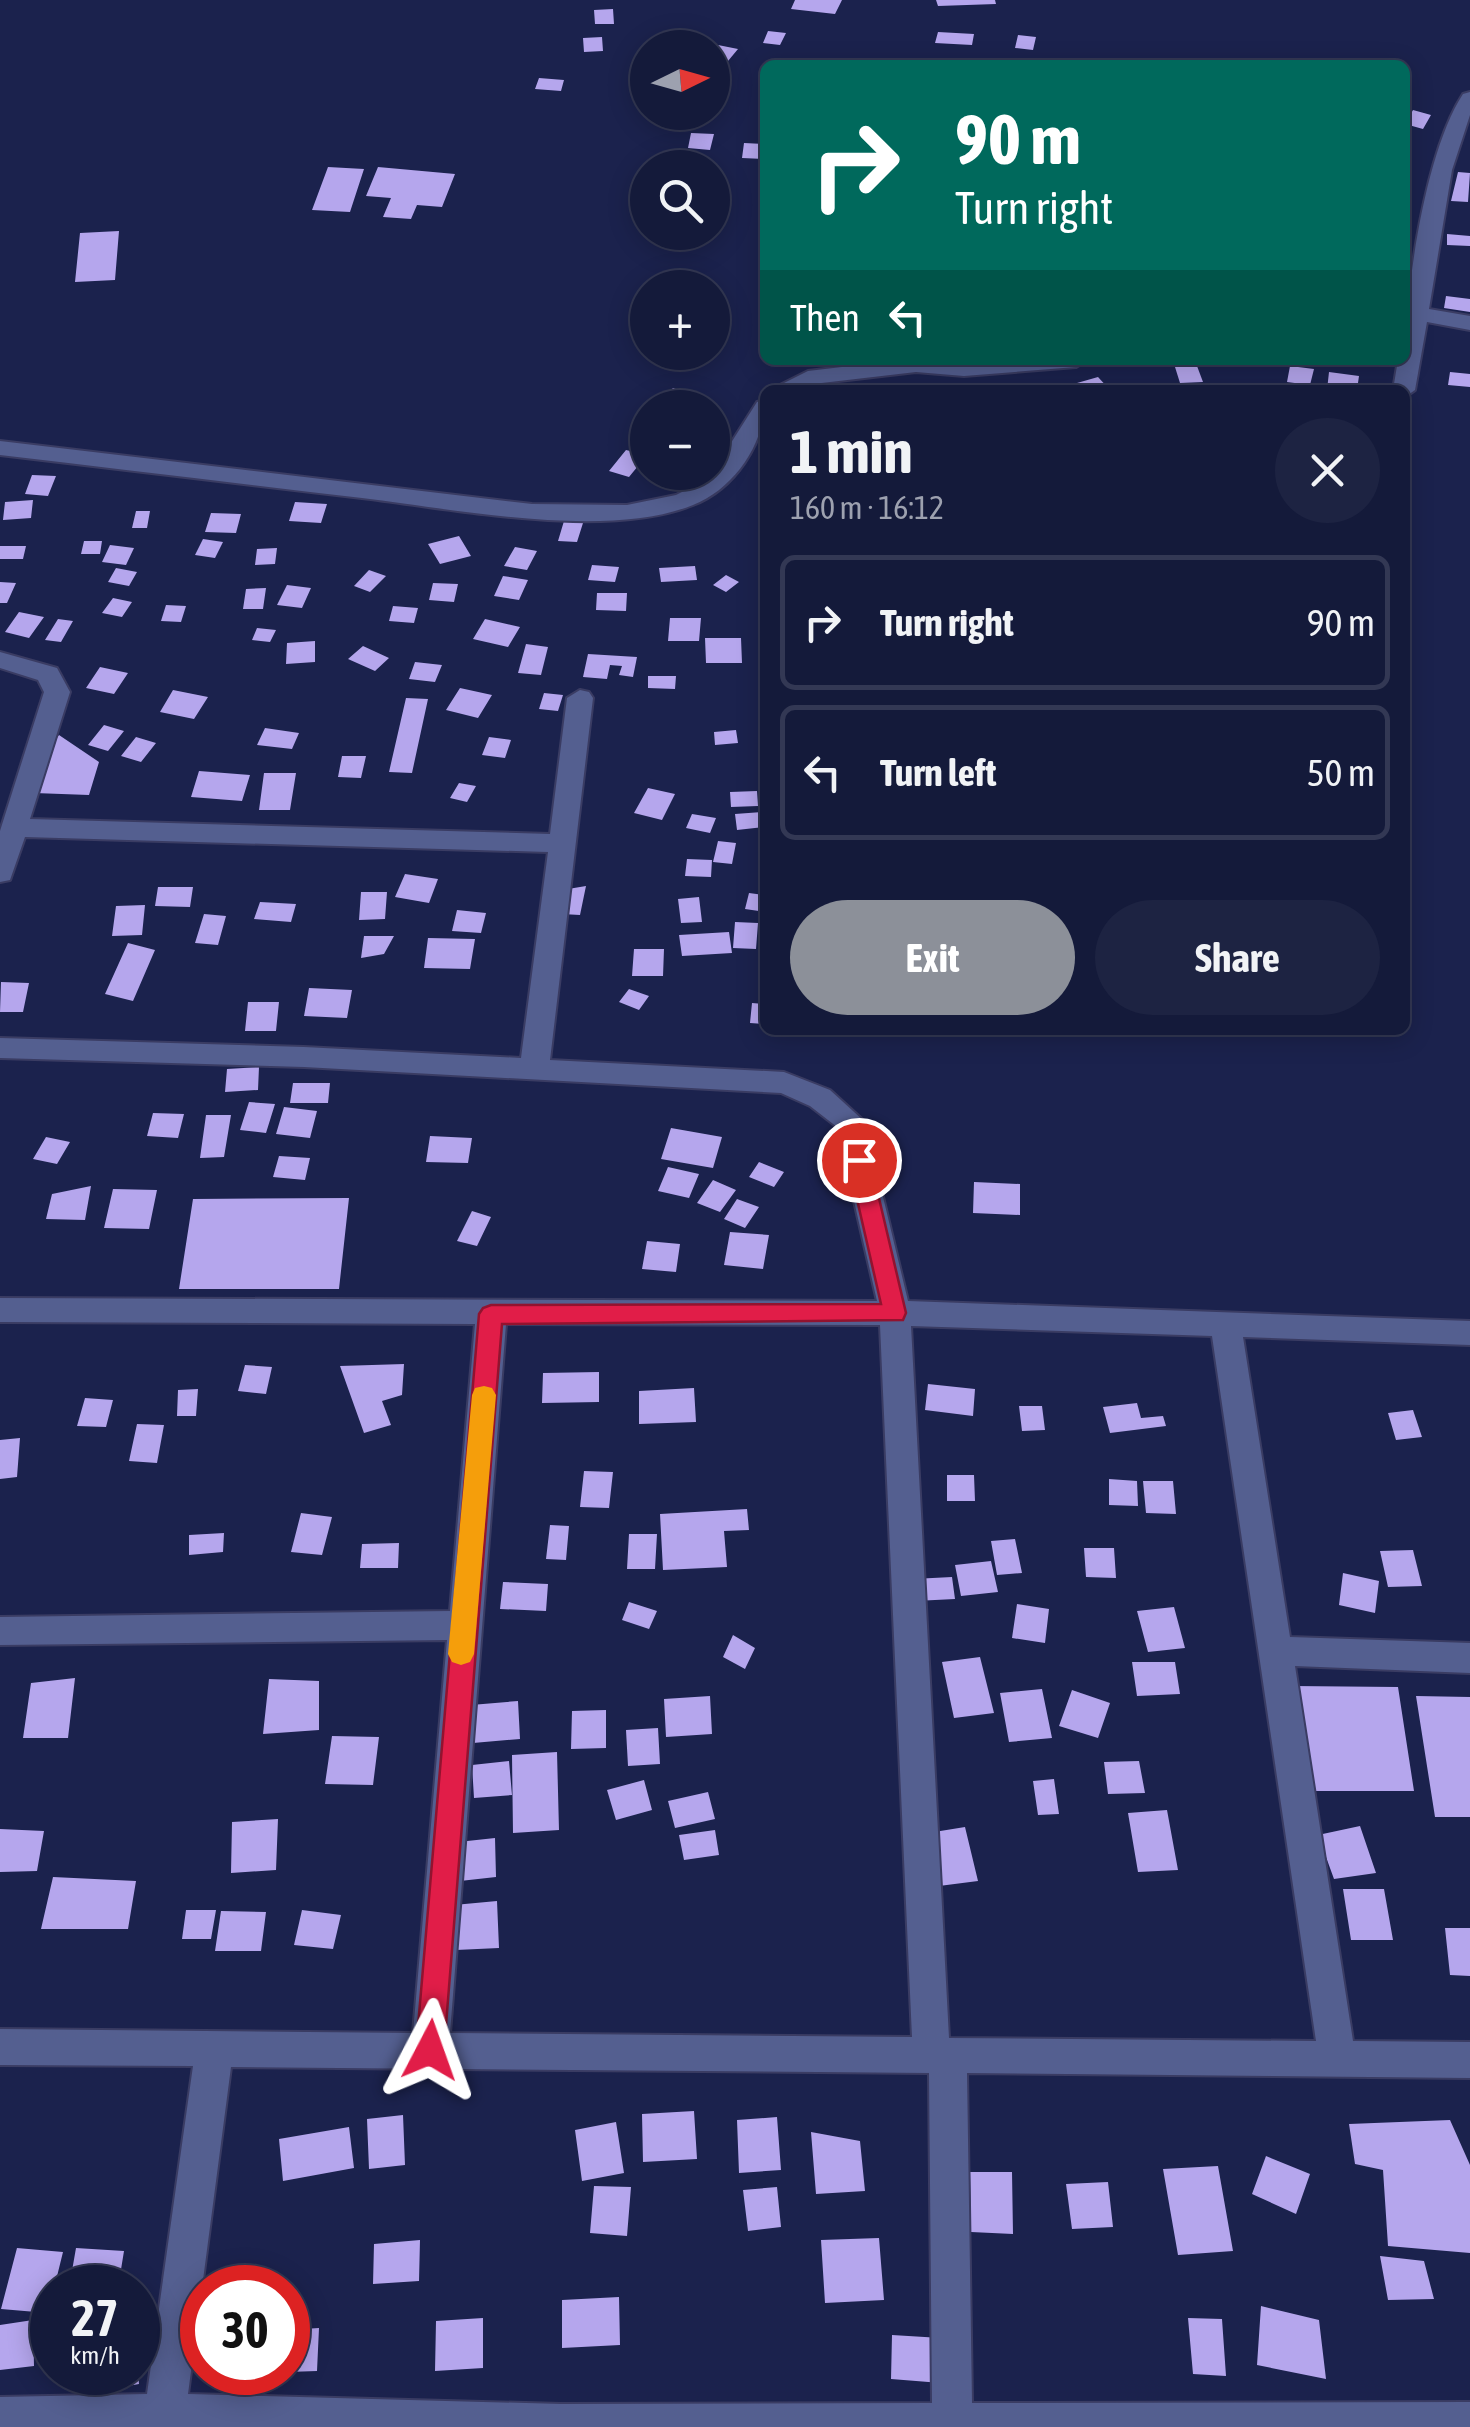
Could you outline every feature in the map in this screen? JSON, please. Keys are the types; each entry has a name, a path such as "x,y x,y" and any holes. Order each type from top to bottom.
{"street":[{"path":"1470,98 1454,125 1411,315 1470,324"},
{"path":"792,385 808,378 916,366 964,369 1014,365"},
{"path":"0,448 532,512 626,512 683,501 717,484 760,415"},
{"path":"0,660 48,674 58,692 0,873"},
{"path":"534,1070 580,698"},
{"path":"14,828 562,843"},
{"path":"0,1048 304,1057 784,1084 820,1098 850,1122 895,1313 940,2055 952,2424"},
{"path":"0,1310 895,1313 1470,1333"},
{"path":"430,2050 491,1314"},
{"path":"1226,1324 1337,2059"},
{"path":"0,1631 463,1625"},
{"path":"1274,1652 1470,1658"},
{"path":"0,2048 1470,2060"},
{"path":"164,2421 214,2051"},
{"path":"0,2417 561,2425 1411,2426 1470,2422"}],"building":[{"path":"795,0 842,0 835,14 791,9"},
{"path":"936,0 995,0 996,4 938,6"},
{"path":"613,9 614,24 595,24 594,10"},
{"path":"768,31 786,33 780,45 763,43"},
{"path":"938,32 974,34 972,45 935,43"},
{"path":"1018,35 1036,37 1033,50 1015,48"},
{"path":"602,37 603,51 584,52 583,38"},
{"path":"539,78 564,80 561,91 535,89"},
{"path":"1413,110 1431,115 1423,129 1410,125"},
{"path":"691,133 714,134 710,150 688,148"},
{"path":"744,143 760,144 760,159 742,158"},
{"path":"328,167 364,169 350,212 312,210"},
{"path":"378,167 455,174 442,207 417,205 411,219 383,217 391,198 366,196"},
{"path":"1458,172 1470,173 1468,202 1451,201"},
{"path":"119,231 115,280 75,282 80,233"},
{"path":"1447,234 1470,236 1470,246 1447,245"},
{"path":"1446,296 1470,299 1470,312 1444,308"},
{"path":"1197,366 1203,382 1180,383 1175,367"},
{"path":"1290,366 1314,369 1310,385 1287,382"},
{"path":"1329,372 1359,376 1358,385 1328,385"},
{"path":"1450,372 1470,374 1470,387 1448,385"},
{"path":"1098,377 1105,385 1079,385"},
{"path":"626,450 630,451 629,477 609,471"},
{"path":"32,475 56,476 48,496 25,494"},
{"path":"33,500 31,518 3,520 5,502"},
{"path":"295,502 327,504 321,523 289,521"},
{"path":"136,511 150,511 147,528 132,528"},
{"path":"211,513 241,514 236,533 205,532"},
{"path":"564,521 583,523 577,542 558,541"},
{"path":"459,536 471,556 440,564 428,544"},
{"path":"203,539 223,542 215,558 195,555"},
{"path":"84,541 102,541 100,554 81,554"},
{"path":"110,545 134,548 126,565 102,562"},
{"path":"0,546 26,546 23,559 0,559"},
{"path":"515,547 537,551 527,570 504,566"},
{"path":"277,548 275,564 255,565 257,549"},
{"path":"592,565 619,567 615,582 588,580"},
{"path":"695,566 697,580 661,582 659,568"},
{"path":"116,568 137,572 129,586 108,582"},
{"path":"369,570 386,576 370,592 354,586"},
{"path":"726,575 739,582 726,592 713,585"},
{"path":"503,576 528,580 519,600 494,596"},
{"path":"0,582 16,583 7,603 0,603"},
{"path":"433,583 458,584 454,602 429,600"},
{"path":"287,585 311,588 302,608 277,605"},
{"path":"266,588 263,609 243,609 246,589"},
{"path":"597,593 627,593 626,611 596,610"},
{"path":"113,598 132,602 122,617 102,613"},
{"path":"166,605 186,606 181,622 161,621"},
{"path":"393,606 418,608 414,623 389,621"},
{"path":"19,612 44,617 29,638 5,632"},
{"path":"670,618 701,618 699,641 668,641"},
{"path":"58,619 73,621 61,642 45,640"},
{"path":"485,619 520,627 508,647 473,639"},
{"path":"257,628 276,630 270,642 252,640"},
{"path":"705,638 741,638 742,663 706,663"},
{"path":"315,641 315,662 286,664 287,643"},
{"path":"526,644 548,647 541,675 518,673"},
{"path":"363,646 389,658 375,671 348,659"},
{"path":"588,654 637,657 633,677 619,675 622,666 610,665 607,679 583,677"},
{"path":"415,662 442,665 435,682 409,679"},
{"path":"100,667 128,673 114,694 86,688"},
{"path":"648,676 676,676 675,689 648,688"},
{"path":"460,688 492,695 478,718 446,710"},
{"path":"173,690 208,697 194,719 160,712"},
{"path":"544,693 563,695 558,711 539,709"},
{"path":"406,698 428,699 412,773 389,772"},
{"path":"104,725 124,731 108,751 88,745"},
{"path":"265,728 299,733 292,749 257,745"},
{"path":"736,730 738,743 715,745 714,732"},
{"path":"59,735 99,762 89,795 34,793 48,750"},
{"path":"136,737 156,743 141,762 121,756"},
{"path":"489,737 511,740 505,758 482,755"},
{"path":"342,756 366,756 361,778 338,777"},
{"path":"199,771 250,775 242,801 191,797"},
{"path":"264,773 296,773 290,810 259,810"},
{"path":"459,783 476,786 467,802 450,798"},
{"path":"648,788 675,794 662,820 634,813"},
{"path":"757,791 758,806 731,807 730,792"},
{"path":"760,812 760,828 737,830 735,814"},
{"path":"692,814 716,818 710,833 686,828"},
{"path":"718,841 736,843 732,864 713,862"},
{"path":"687,859 712,860 711,877 685,876"},
{"path":"405,874 438,879 429,903 395,897"},
{"path":"586,886 580,915 562,914 568,889"},
{"path":"158,887 193,887 190,907 155,906"},
{"path":"361,892 387,892 385,919 359,920"},
{"path":"749,893 760,894 760,911 745,909"},
{"path":"699,897 702,922 681,923 678,899"},
{"path":"260,902 296,904 291,922 254,919"},
{"path":"145,905 142,935 112,936 116,906"},
{"path":"457,910 486,913 481,933 452,931"},
{"path":"204,914 226,916 218,945 195,943"},
{"path":"735,922 758,923 756,949 733,948"},
{"path":"729,932 732,953 682,956 679,935"},
{"path":"364,936 394,936 384,954 361,958"},
{"path":"428,938 475,939 470,969 424,968"},
{"path":"128,943 155,950 133,1001 105,994"},
{"path":"634,949 664,949 663,976 632,976"},
{"path":"1,982 29,983 23,1012 0,1012"},
{"path":"309,988 352,990 347,1018 304,1016"},
{"path":"629,989 649,996 639,1010 619,1002"},
{"path":"248,1002 279,1002 276,1031 245,1031"},
{"path":"752,1003 760,1004 760,1024 750,1023"},
{"path":"259,1067 258,1090 225,1092 227,1069"},
{"path":"293,1083 330,1083 328,1103 290,1103"},
{"path":"249,1102 275,1104 266,1133 240,1130"},
{"path":"284,1107 317,1111 310,1138 276,1134"},
{"path":"153,1113 184,1114 178,1138 147,1136"},
{"path":"206,1115 231,1115 224,1157 200,1158"},
{"path":"671,1128 722,1137 713,1168 661,1159"},
{"path":"430,1136 472,1138 468,1163 426,1162"},
{"path":"46,1137 70,1142 57,1164 33,1159"},
{"path":"279,1156 310,1158 305,1180 273,1177"},
{"path":"759,1162 784,1172 774,1187 749,1177"},
{"path":"668,1167 699,1174 689,1198 658,1191"},
{"path":"713,1180 736,1190 720,1212 697,1203"},
{"path":"974,1182 1020,1184 1020,1215 973,1213"},
{"path":"91,1186 85,1220 46,1219 52,1194"},
{"path":"113,1189 157,1190 149,1229 104,1228"},
{"path":"349,1198 339,1289 179,1289 193,1199"},
{"path":"737,1199 759,1207 745,1228 724,1219"},
{"path":"472,1211 491,1217 477,1246 457,1241"},
{"path":"730,1232 769,1235 763,1269 724,1265"},
{"path":"647,1241 680,1244 676,1272 642,1269"},
{"path":"404,1364 402,1395 382,1401 391,1425 364,1433 340,1366"},
{"path":"245,1365 272,1367 266,1394 238,1391"},
{"path":"599,1372 599,1402 542,1403 543,1373"},
{"path":"928,1384 975,1389 973,1416 925,1410"},
{"path":"694,1388 696,1422 639,1424 639,1391"},
{"path":"198,1389 196,1416 177,1416 178,1390"},
{"path":"85,1398 113,1400 106,1427 77,1426"},
{"path":"1137,1403 1141,1418 1163,1416 1166,1426 1110,1433 1103,1407"},
{"path":"1019,1406 1042,1406 1045,1430 1022,1431"},
{"path":"1413,1410 1422,1437 1396,1440 1388,1413"},
{"path":"137,1424 164,1425 157,1463 129,1461"},
{"path":"20,1438 17,1477 0,1479 0,1440"},
{"path":"584,1471 613,1472 609,1508 580,1507"},
{"path":"947,1475 974,1475 975,1501 947,1501"},
{"path":"1109,1479 1137,1481 1138,1506 1109,1505"},
{"path":"1143,1481 1173,1481 1176,1514 1146,1513"},
{"path":"747,1509 749,1530 724,1531 727,1567 663,1570 660,1514"},
{"path":"301,1513 332,1517 322,1555 291,1552"},
{"path":"550,1525 569,1526 566,1560 546,1559"},
{"path":"224,1533 223,1552 189,1555 189,1535"},
{"path":"629,1534 657,1534 655,1569 627,1569"},
{"path":"1015,1539 1022,1573 997,1575 991,1541"},
{"path":"399,1543 398,1568 360,1568 362,1544"},
{"path":"1084,1548 1114,1548 1116,1578 1086,1577"},
{"path":"1413,1550 1422,1586 1388,1587 1380,1551"},
{"path":"991,1561 998,1592 961,1596 955,1565"},
{"path":"1343,1573 1379,1581 1375,1613 1339,1605"},
{"path":"952,1577 955,1599 915,1601 913,1579"},
{"path":"503,1582 548,1584 546,1611 500,1609"},
{"path":"629,1602 657,1611 649,1629 622,1620"},
{"path":"1017,1604 1049,1609 1045,1643 1012,1638"},
{"path":"1174,1607 1185,1648 1148,1652 1137,1611"},
{"path":"733,1635 755,1648 745,1669 723,1657"},
{"path":"980,1657 994,1713 954,1718 942,1662"},
{"path":"1132,1662 1175,1662 1180,1694 1137,1696"},
{"path":"75,1678 68,1738 23,1738 31,1683"},
{"path":"269,1679 319,1681 319,1730 263,1734"},
{"path":"1292,1686 1398,1687 1414,1791 1305,1791"},
{"path":"1042,1689 1052,1738 1009,1742 1000,1693"},
{"path":"1072,1690 1110,1703 1098,1738 1059,1726"},
{"path":"710,1696 712,1734 666,1737 664,1699"},
{"path":"1416,1696 1470,1697 1470,1817 1435,1817"},
{"path":"518,1701 520,1739 473,1743 471,1705"},
{"path":"606,1710 606,1748 571,1749 572,1711"},
{"path":"658,1728 660,1764 628,1766 626,1730"},
{"path":"332,1736 379,1737 373,1785 325,1784"},
{"path":"557,1752 559,1830 513,1833 512,1755"},
{"path":"509,1761 512,1795 474,1798 472,1765"},
{"path":"1139,1761 1145,1793 1108,1794 1104,1762"},
{"path":"1054,1779 1059,1814 1038,1815 1033,1781"},
{"path":"644,1780 652,1810 616,1820 607,1790"},
{"path":"708,1792 715,1819 675,1828 668,1801"},
{"path":"1167,1810 1178,1870 1138,1872 1128,1813"},
{"path":"278,1819 276,1870 231,1873 232,1822"},
{"path":"1360,1826 1376,1873 1334,1879 1318,1835"},
{"path":"965,1827 978,1881 939,1886 928,1833"},
{"path":"0,1829 44,1831 37,1871 0,1872"},
{"path":"715,1830 719,1855 684,1860 679,1835"},
{"path":"495,1838 496,1877 460,1881 458,1842"},
{"path":"53,1877 136,1881 128,1929 41,1929"},
{"path":"1343,1889 1384,1889 1393,1940 1351,1940"},
{"path":"497,1901 499,1948 456,1950 454,1905"},
{"path":"186,1910 216,1910 211,1939 182,1939"},
{"path":"302,1910 341,1915 333,1949 294,1945"},
{"path":"221,1911 266,1912 261,1951 215,1951"},
{"path":"1445,1928 1470,1928 1470,1976 1450,1975"},
{"path":"694,2111 697,2159 643,2162 642,2114"},
{"path":"403,2115 405,2165 369,2169 367,2119"},
{"path":"777,2117 781,2170 739,2173 737,2120"},
{"path":"1450,2120 1470,2165 1470,2253 1388,2246 1383,2170 1355,2164 1349,2124"},
{"path":"616,2122 624,2173 582,2181 575,2130"},
{"path":"349,2127 354,2168 283,2181 279,2139"},
{"path":"811,2132 860,2141 865,2191 816,2194"},
{"path":"1266,2156 1310,2174 1296,2214 1252,2194"},
{"path":"1218,2166 1233,2251 1178,2255 1163,2169"},
{"path":"970,2172 1012,2172 1013,2234 971,2232"},
{"path":"1108,2182 1113,2227 1072,2229 1066,2184"},
{"path":"594,2186 631,2187 627,2236 590,2233"},
{"path":"777,2187 781,2227 748,2231 743,2190"},
{"path":"879,2238 884,2300 825,2303 821,2240"},
{"path":"420,2240 419,2281 373,2284 374,2244"},
{"path":"17,2248 63,2252 60,2265 30,2265 30,2311 1,2309"},
{"path":"76,2248 124,2251 122,2265 73,2265"},
{"path":"1380,2256 1424,2261 1434,2299 1388,2300"},
{"path":"619,2297 620,2345 562,2348 562,2300"},
{"path":"1261,2306 1319,2320 1326,2379 1257,2365"},
{"path":"483,2318 483,2368 435,2371 436,2321"},
{"path":"1188,2318 1222,2319 1226,2376 1193,2374"},
{"path":"30,2320 30,2366 0,2370 0,2325"},
{"path":"319,2328 317,2371 310,2371 310,2329"},
{"path":"892,2335 941,2338 941,2383 891,2379"}],"slow traffic":[{"path":"461,1654 484,1395"}],"route":[{"path":"430,2050 491,1314 895,1313 859,1160"}]}
